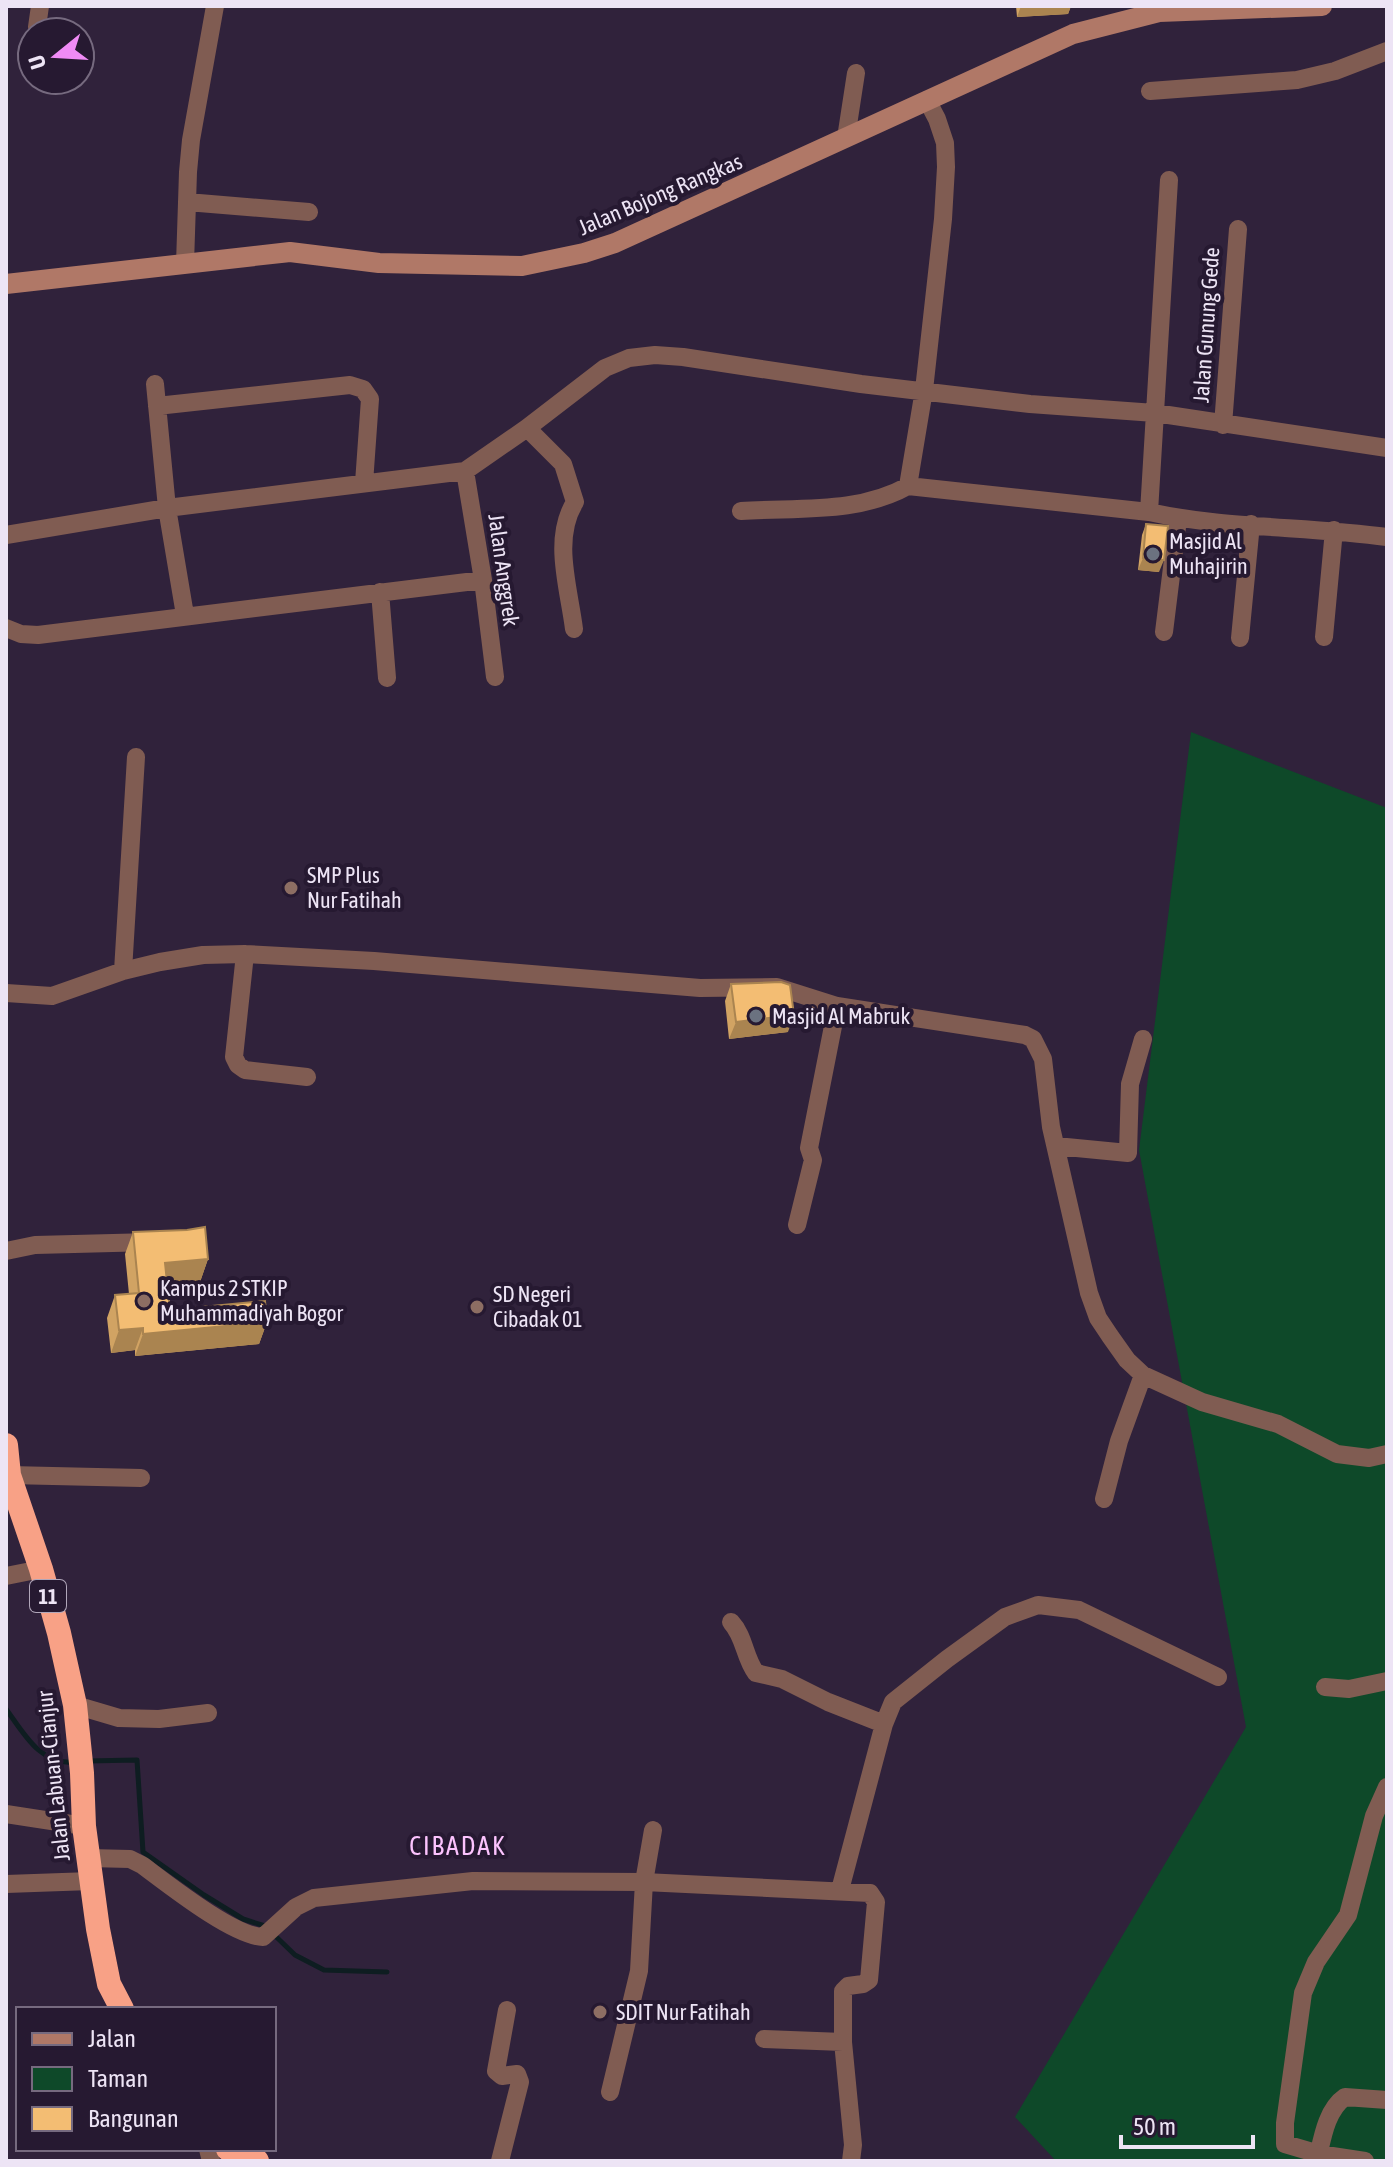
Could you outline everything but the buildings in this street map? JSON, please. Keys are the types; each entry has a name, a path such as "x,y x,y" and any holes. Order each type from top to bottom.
{"highway":[{"name":"Jalan Labuan-Cianjur","path":"6,1445 9,1475 41,1569 75,1705 90,1870 109,1984 121,2007"},
{"path":"231,2151 257,2161"}],"main road":[{"name":"Jalan Bojong Rangkas","path":"6,284 290,252 394,264 487,267 550,261 615,243 1073,34 1159,9 1322,6"}],"street":[{"path":"185,264 191,140 215,6"},
{"path":"1150,91 1297,80 1335,71 1387,51"},
{"path":"846,138 856,73"},
{"path":"908,486 924,390 942,232 946,167 945,143 927,100"},
{"path":"1149,512 1169,180"},
{"path":"187,202 309,212"},
{"name":"Jalan Gunung Gede","path":"1223,425 1238,229"},
{"path":"6,535 167,508 465,471 605,368 642,356 683,357 861,384 1030,404 1155,413 1387,448"},
{"path":"155,384 167,508 185,615"},
{"path":"157,406 350,385 363,389 370,399 364,483"},
{"path":"527,428 563,464 575,502 568,514 562,544 574,629"},
{"name":"Jalan Anggrek","path":"465,471 495,677"},
{"path":"741,511 864,502 882,499 908,486 1149,512 1178,519 1334,530 1387,537"},
{"path":"1164,632 1178,519"},
{"path":"1240,638 1251,524"},
{"path":"1324,637 1334,530"},
{"path":"6,628 21,634 38,635 483,580"},
{"path":"380,592 387,678"},
{"path":"123,971 136,757"},
{"path":"245,954 234,1057 238,1065 245,1070 307,1077"},
{"path":"6,993 52,996 123,971 185,957 245,954 374,961 700,988 777,987 837,1006 1025,1035 1033,1039 1043,1059 1056,1146 1083,1271 1098,1318 1127,1360 1143,1375 1202,1402 1278,1424 1337,1454 1369,1458 1387,1454"},
{"path":"797,1225 813,1160 810,1138 837,1006"},
{"path":"1056,1146 1128,1153 1130,1084 1143,1039"},
{"path":"6,1251 35,1245 163,1242"},
{"path":"1104,1499 1119,1441 1143,1375"},
{"path":"9,1475 141,1478"},
{"path":"6,1576 41,1569"},
{"path":"840,1890 884,1724 893,1702 1005,1617 1038,1605 1079,1610 1218,1677"},
{"path":"731,1622 738,1630 749,1663 756,1673 782,1679 828,1702 884,1724"},
{"path":"1325,1687 1349,1689 1387,1681"},
{"path":"75,1705 119,1718 159,1719 208,1713"},
{"path":"1365,2161 1318,2158 1285,2144 1285,2123 1303,1993 1316,1962 1348,1915 1374,1816 1387,1787"},
{"path":"6,1814 84,1826"},
{"path":"610,2092 639,1971 644,1882 653,1830"},
{"path":"6,1884 90,1870 130,1859 252,1937 270,1931 304,1901 473,1881 644,1882 870,1893 876,1902 869,1980 848,1986 843,1991 843,2042 853,2145 851,2161"},
{"path":"500,2161 520,2082 517,2074 502,2076 496,2071 507,2010"},
{"path":"764,2039 843,2042"},
{"path":"1318,2158 1329,2117 1337,2103 1345,2097 1387,2100"}],"green space":[{"path":"1191,732 1387,808 1387,2161 1056,2161 1015,2117 1246,1727 1139,1150"}],"waterway":[{"path":"6,1709 42,1753 61,1762 73,1762"},
{"path":"87,1761 137,1760 143,1852 204,1895 243,1919 265,1926 295,1955 324,1970 387,1972"}],"place":[{"name":"Masjid Al Muhajirin","path":"1153,554"},
{"name":"SMP Plus Nur Fatihah","path":"291,888"},
{"name":"Masjid Al Mabruk","path":"756,1016"},
{"name":"Kampus 2 STKIP Muhammadiyah Bogor","path":"144,1301"},
{"name":"SD Negeri Cibadak 01","path":"477,1307"},
{"name":"SDIT Nur Fatihah","path":"600,2012"}],"district":[{"name":"CIBADAK","path":"458,1846"}]}
